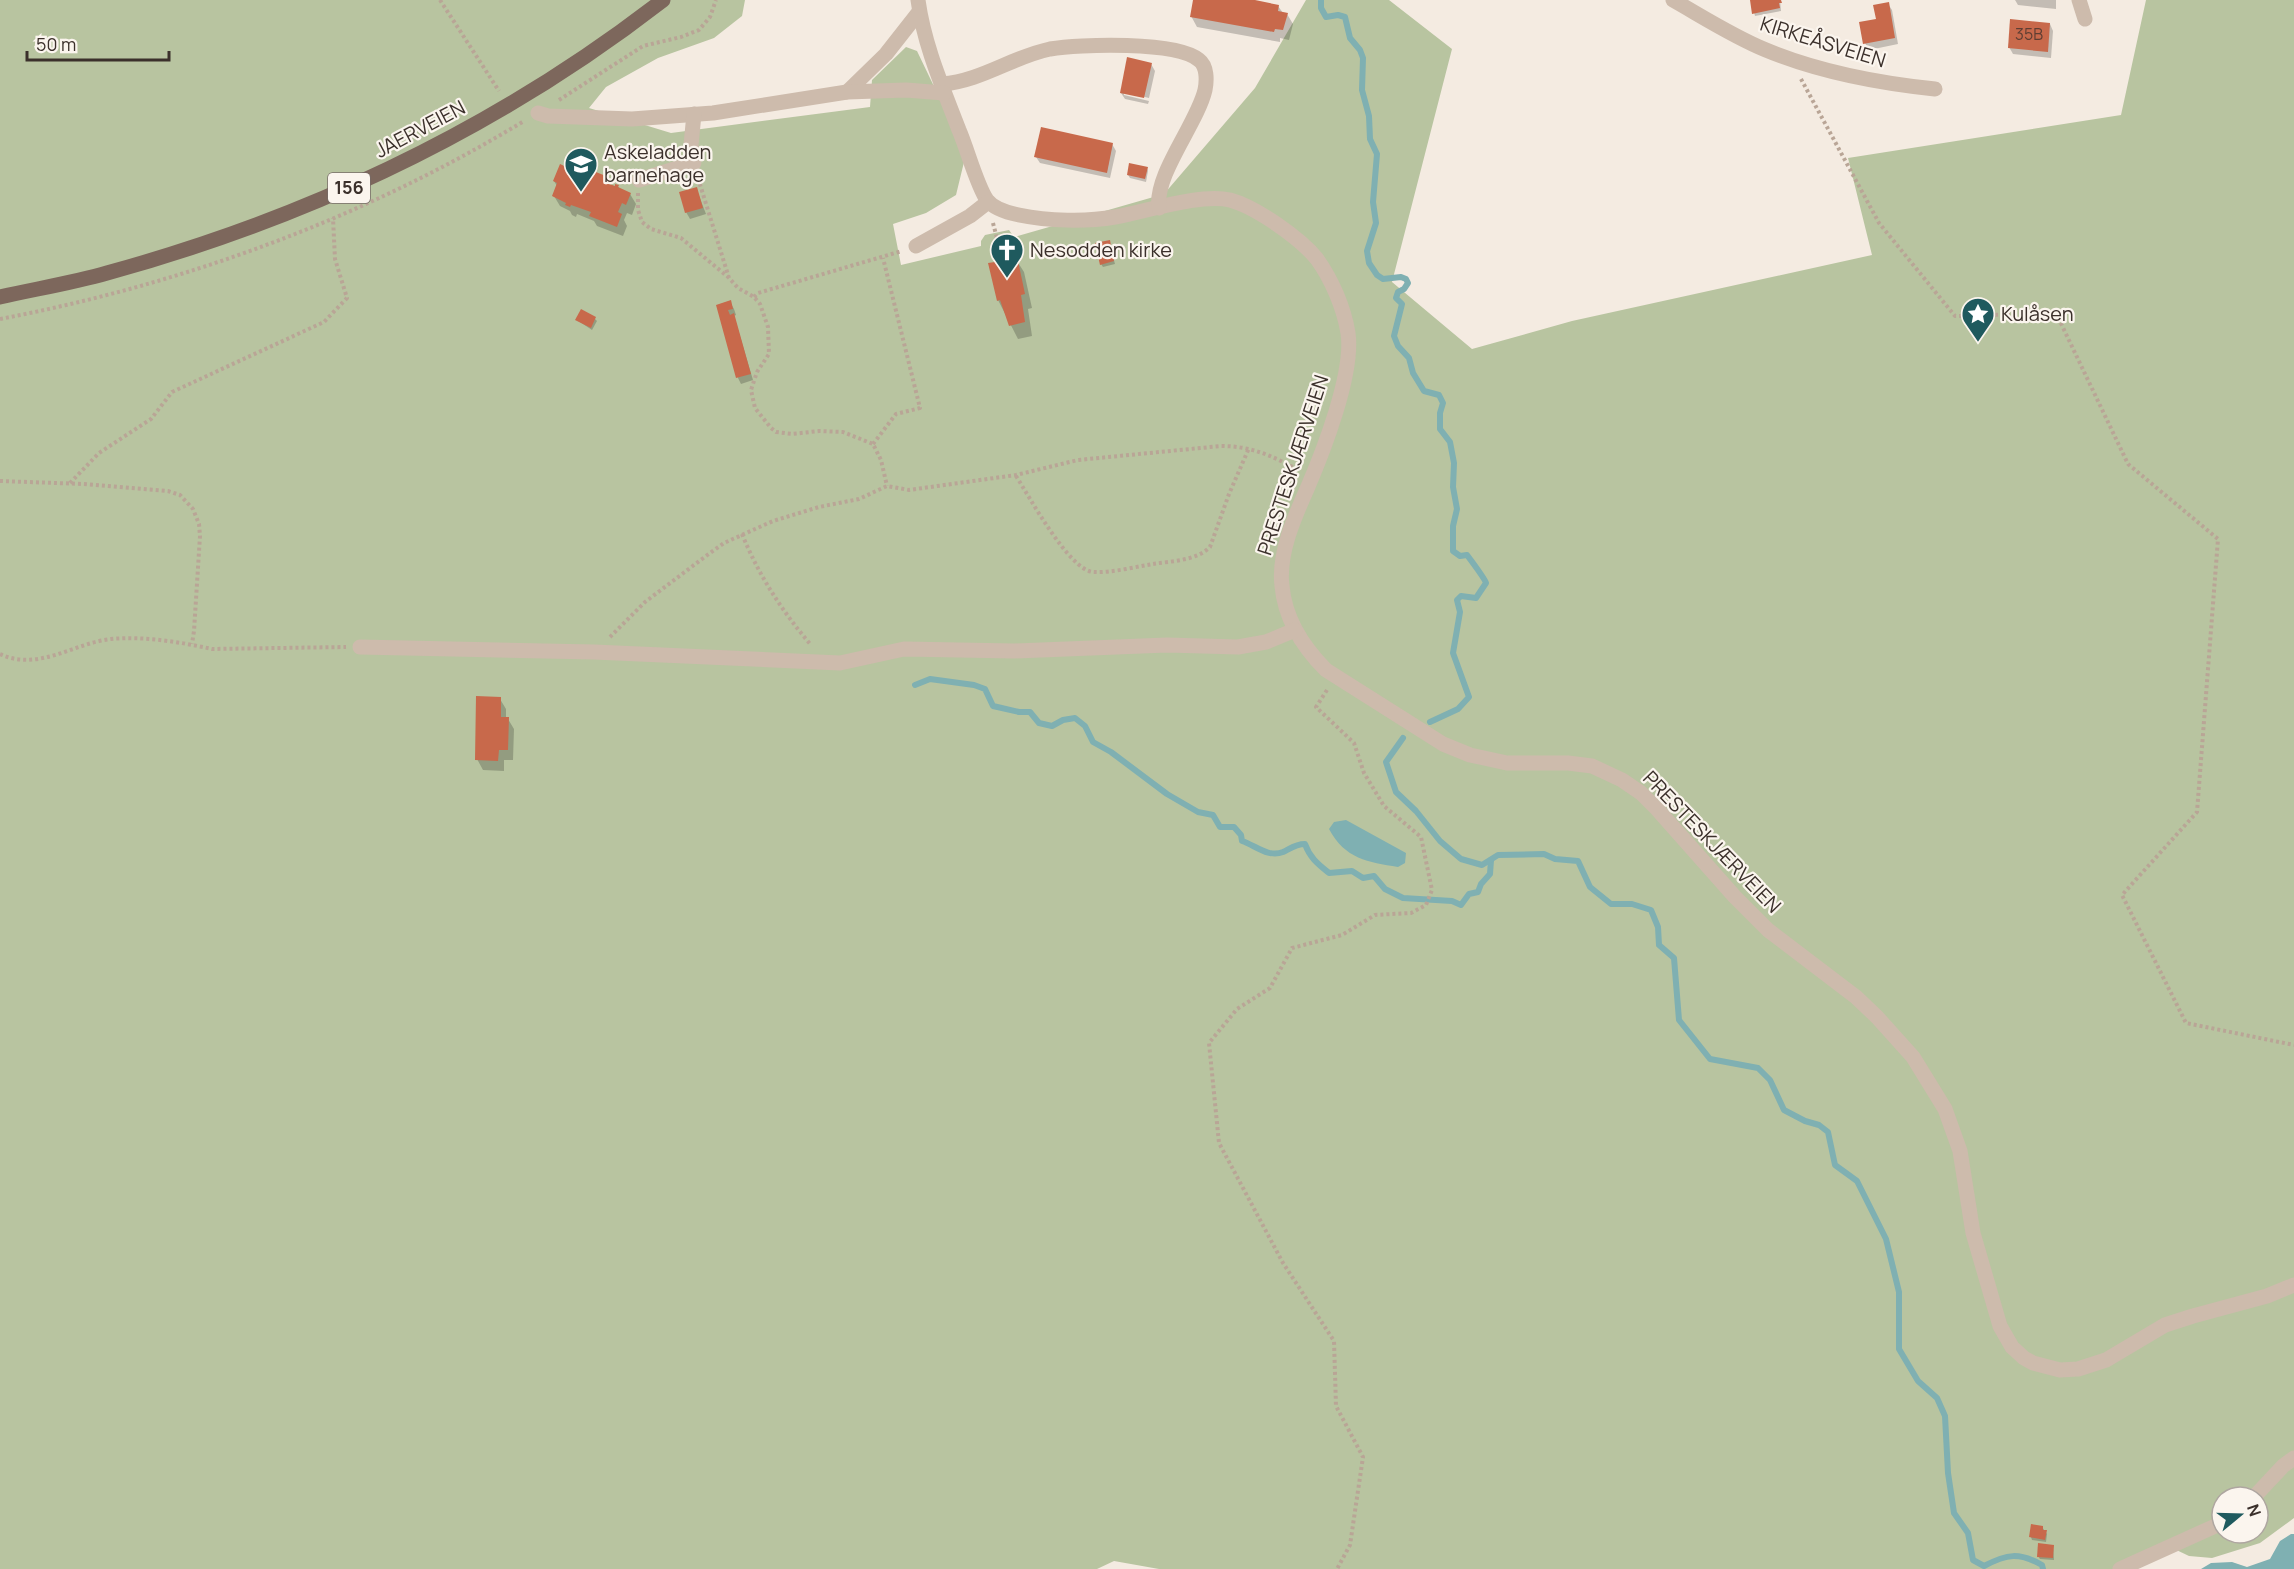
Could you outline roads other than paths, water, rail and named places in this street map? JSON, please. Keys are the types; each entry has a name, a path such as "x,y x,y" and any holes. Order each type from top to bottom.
{"main road":[{"name":"JAERVEIEN","path":"0,297 104,274 162,257 290,213 407,161 449,139 564,70 663,0"}],"street":[{"name":"KIRKEÅSVEIEN","path":"1673,0 1766,50 1885,84 1935,89"},
{"path":"2079,0 2085,19"},
{"path":"916,246 970,216 988,202 923,32 919,6"},
{"path":"847,92 886,54 919,6"},
{"path":"538,113 548,116 632,119 694,114 847,92 943,88 982,76 1025,56 1073,46 1150,47 1178,50 1197,58 1205,69 1206,87 1197,112 1159,194 1160,208"},
{"path":"639,180 693,163 691,145 694,114"},
{"name":"PRESTESKJÆRVEIEN","path":"988,202 1006,212 1049,220 1112,218 1207,199 1229,200 1283,227 1316,258 1331,282 1344,316 1348,348 1345,373 1333,423 1288,539 1282,565 1281,586 1295,630 1312,656 1336,677 1443,744 1470,755 1507,763 1568,763 1592,766 1622,780 1641,793 1657,809 1740,903 1761,923 1877,1017 1913,1057 1945,1109 1960,1151 1973,1233 2000,1326 2012,1347 2024,1358 2042,1366 2060,1370 2078,1369 2106,1359 2166,1325 2267,1296 2294,1285"},
{"path":"360,647 594,652 840,663 904,649 1014,651 1167,645 1238,646 1266,642 1295,630"},
{"path":"2265,1485 2294,1458"},
{"path":"2120,1569 2210,1528"}],"water":[{"path":"1346,820 1406,853 1405,863 1398,867 1387,865 1367,861 1350,853 1335,839 1329,829 1334,822"},
{"path":"2294,1534 2294,1569 2201,1569 2211,1563 2232,1562 2247,1567 2270,1559 2280,1541"}],"waterway":[{"path":"1321,0 1321,8 1326,17 1338,15 1345,17 1350,38 1360,50 1363,58 1362,90 1369,116 1370,139 1377,154 1373,202 1376,223 1367,251 1369,263 1377,275 1383,279 1401,277 1408,283 1398,292 1396,298 1402,304 1394,336 1398,346 1409,358 1413,373 1424,391 1439,395 1443,403 1440,413 1440,429 1450,442 1454,463 1453,487 1457,509 1453,526 1453,551 1460,556 1467,555 1486,583 1476,598 1461,596 1457,600 1460,612 1453,653 1469,697 1458,709 1430,722"},
{"path":"915,685 930,679 974,685 985,689 993,706 1030,712 1039,723 1052,726 1063,720 1075,718 1085,726 1093,742 1111,752 1167,794 1198,812 1213,815 1220,827 1234,827 1241,835 1242,841 1272,853 1283,852 1296,845 1305,844 1312,857 1329,873 1352,871 1363,878 1374,876 1385,889 1403,898 1452,901 1461,905 1469,894 1478,892 1481,884 1490,874 1491,860"},
{"path":"1403,738 1386,762 1396,792 1416,811 1440,841 1461,859 1482,865 1498,855 1544,854 1555,859 1578,861 1590,887 1611,904 1632,904 1651,910 1658,927 1659,945 1674,958 1679,1020 1710,1059 1758,1068 1770,1080 1784,1110 1805,1121 1819,1125 1828,1132 1835,1165 1857,1181 1886,1239 1899,1292 1899,1349 1918,1381 1937,1398 1945,1416 1948,1473 1954,1513 1968,1533 1973,1560 1984,1566 2006,1557 2020,1556 2042,1565 2043,1569"}],"place":[{"name":"Askeladden barnehage","path":"581,193"},
{"name":"Nesodden kirke","path":"1007,279"},
{"name":"Kulåsen","path":"1978,343"}]}
